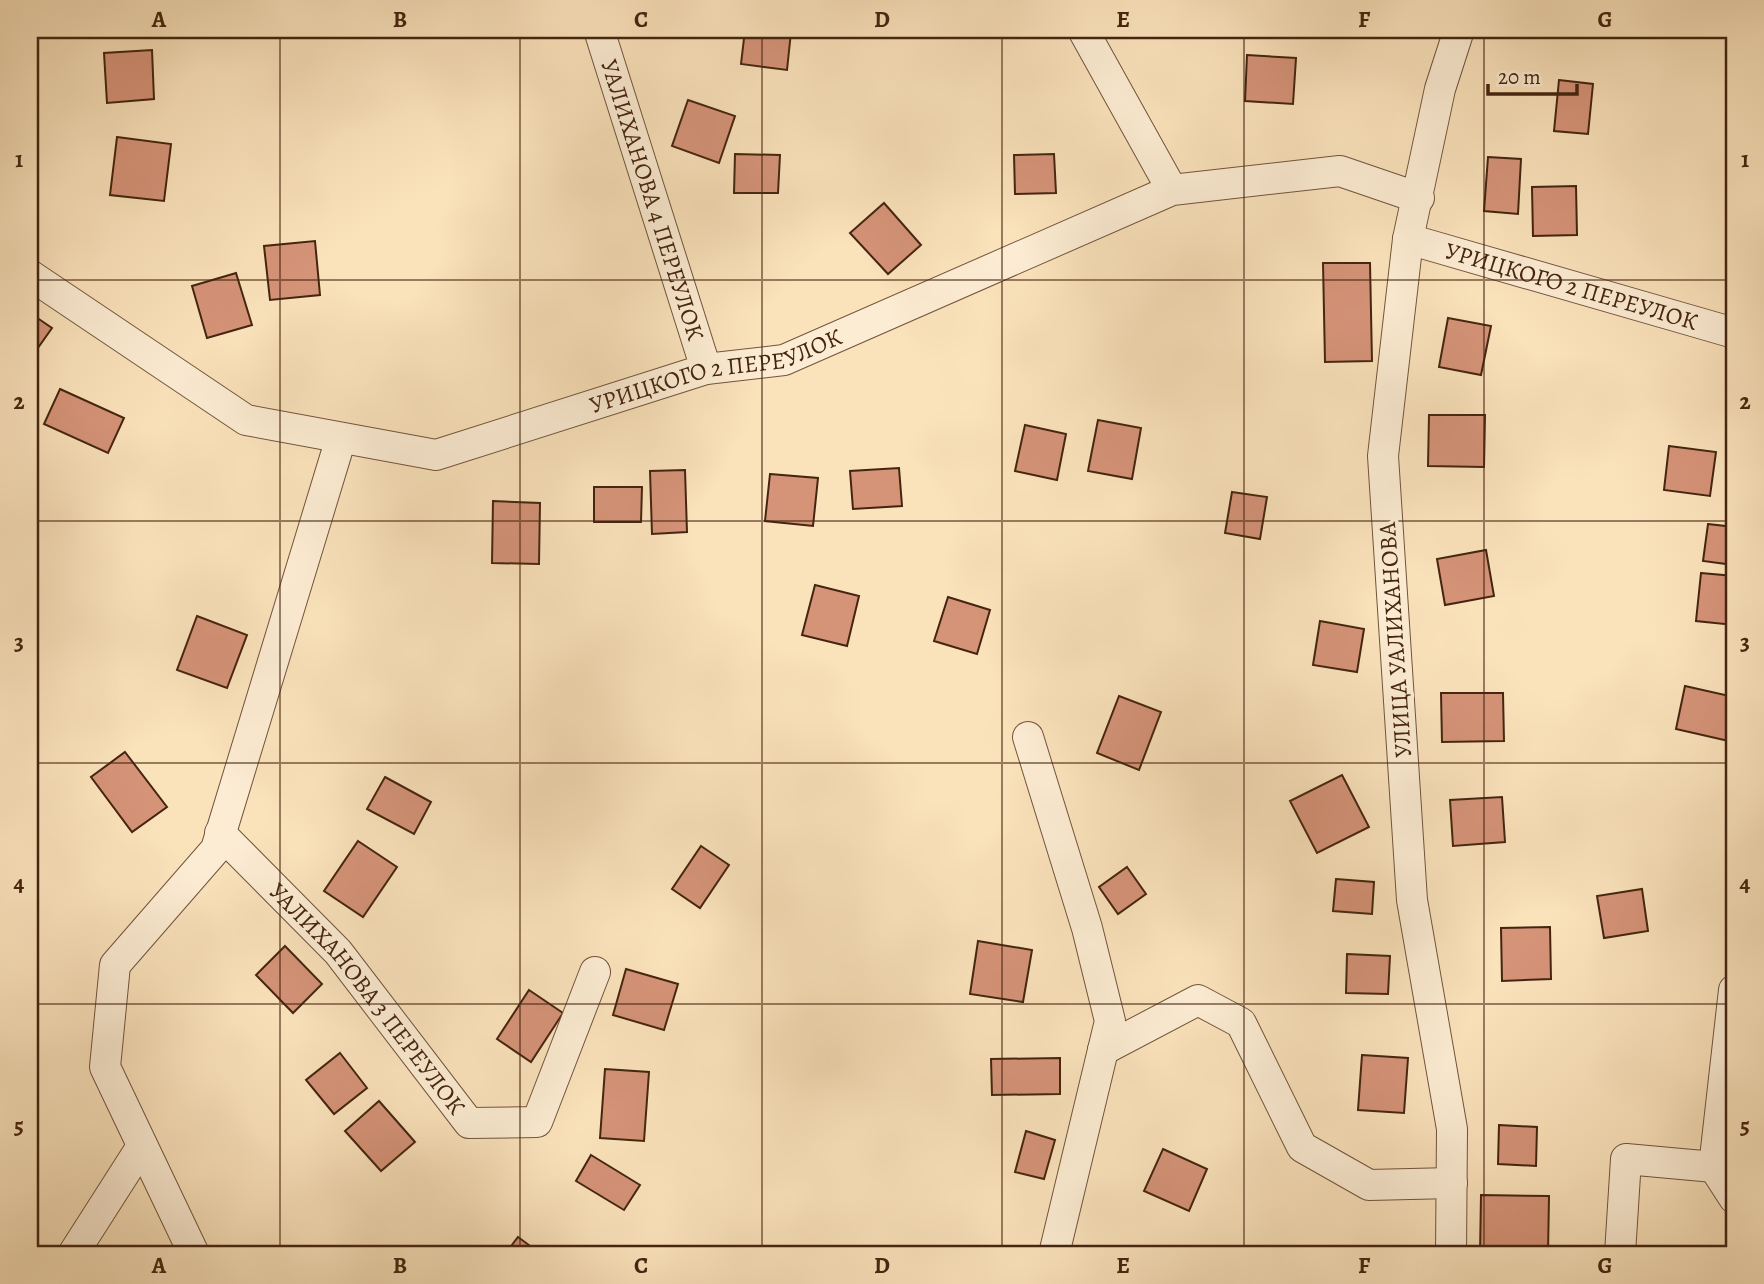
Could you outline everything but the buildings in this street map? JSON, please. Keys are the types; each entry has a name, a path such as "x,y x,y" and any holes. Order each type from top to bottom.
{"street":[{"name":"УАЛИХАНОВА 4 ПЕРЕУЛОК","path":"599,30 706,369"},
{"path":"1083,30 1172,190"},
{"name":"УЛИЦА УАЛИХАНОВА","path":"1451,1254 1452,1129 1412,900 1383,456 1408,239 1419,198 1440,89 1459,30"},
{"name":"УРИЦКОГО 2 ПЕРЕУЛОК","path":"30,275 246,420 436,455 706,369 784,360 1172,190 1340,171 1419,198"},
{"name":"УРИЦКОГО 2 ПЕРЕУЛОК","path":"1408,239 1734,333"},
{"path":"194,1254 105,1067 115,965 216,849 341,438"},
{"path":"1028,737 1087,928 1110,1021 1054,1254"},
{"name":"УАЛИХАНОВА 3 ПЕРЕУЛОК","path":"220,833 338,952 469,1123 537,1122 595,972"},
{"path":"1734,990 1714,1167 1734,1198"},
{"path":"1103,1050 1198,1000 1241,1023 1302,1147 1369,1185 1452,1183"},
{"path":"73,1254 142,1146"},
{"path":"1620,1254 1626,1158 1714,1167"}]}
